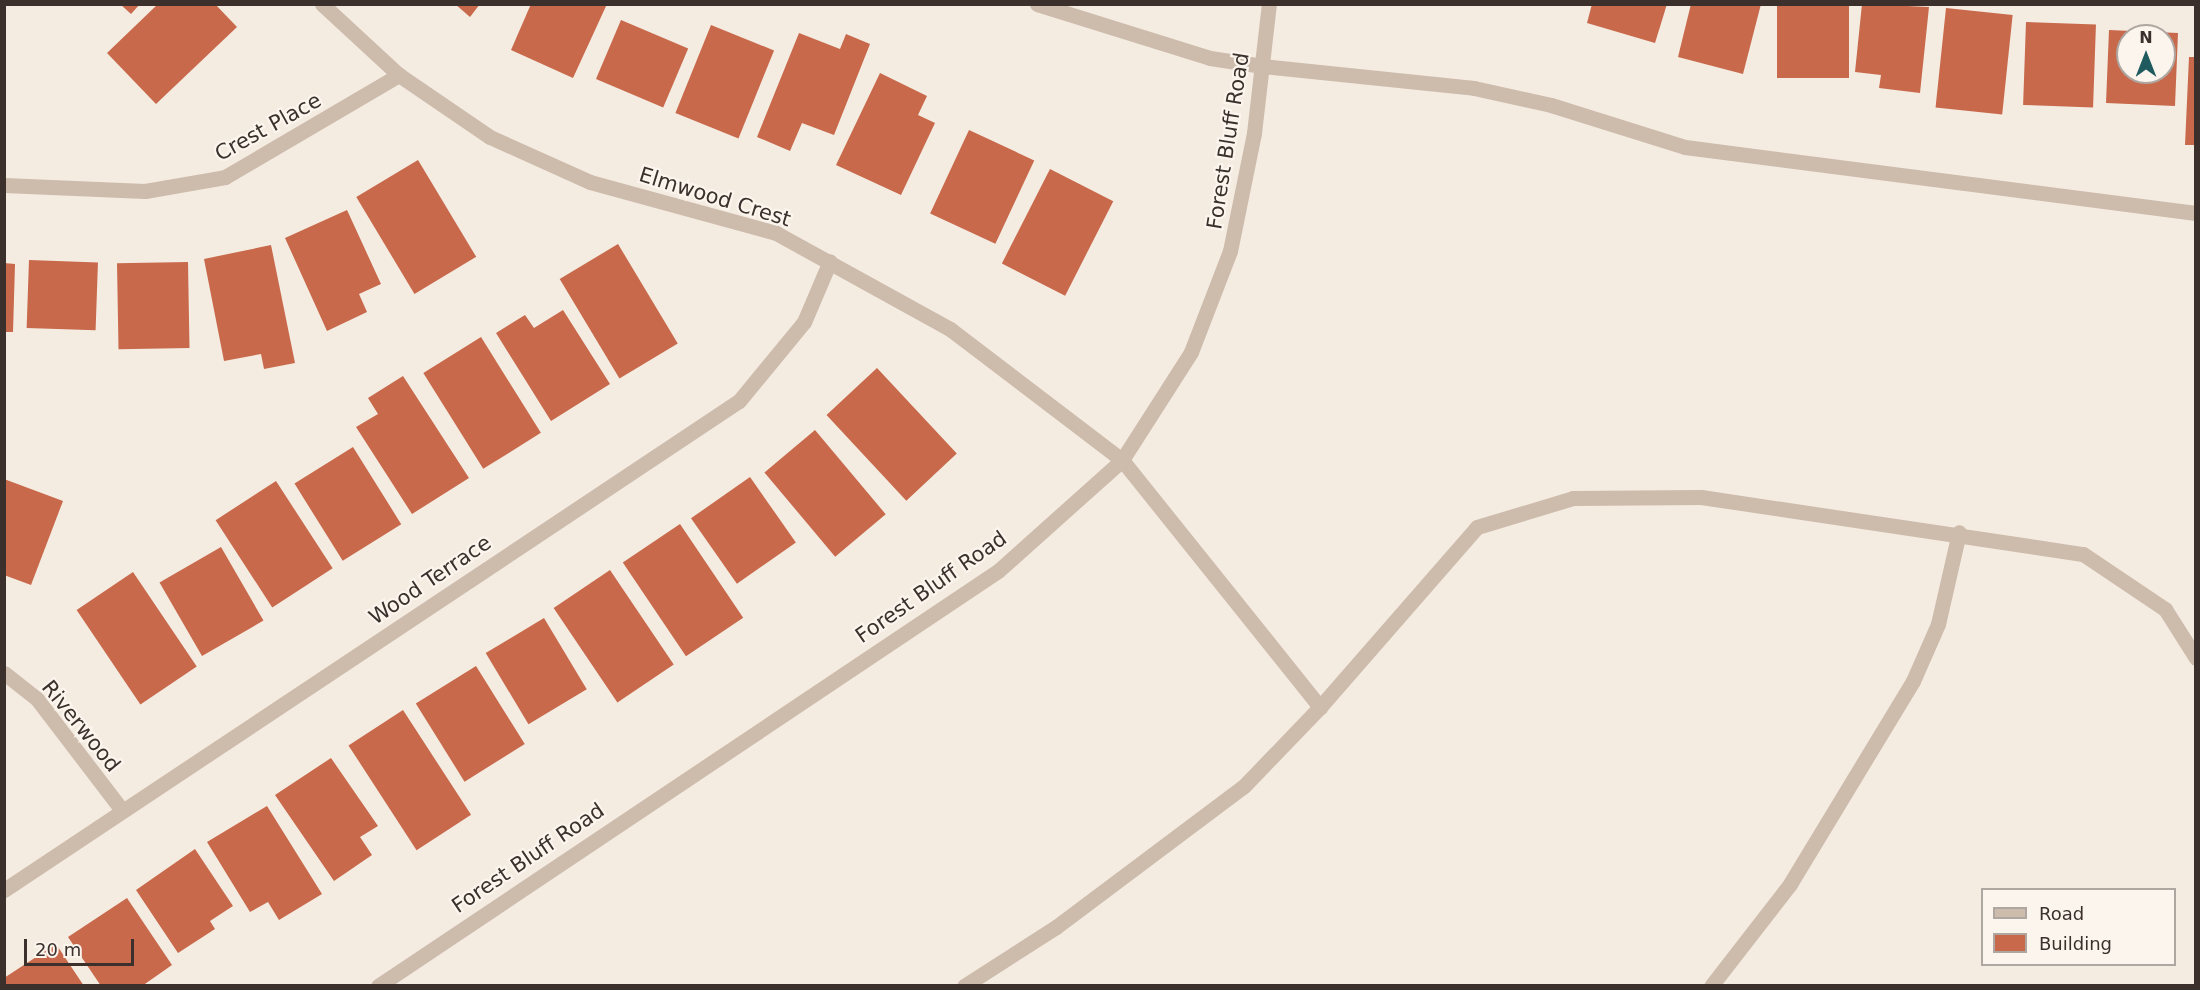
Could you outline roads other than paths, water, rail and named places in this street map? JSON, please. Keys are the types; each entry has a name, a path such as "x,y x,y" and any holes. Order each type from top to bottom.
{"street":[{"name":"Elmwood Crest","path":"322,4 399,75 490,136 590,182 776,233 950,329 1122,460 1320,706"},
{"path":"1037,4 1210,58 1262,66 1474,88 1551,105 1685,147 2196,213"},
{"name":"Forest Bluff Road","path":"378,986 998,571 1122,460 1191,352 1216,291 1244,198 1269,4"},
{"name":"Crest Place","path":"4,185 145,191 225,177 399,75"},
{"name":"Wood Terrace","path":"4,890 121,809 739,400 804,322 830,261"},
{"path":"964,986 1056,927 1244,786 1320,706 1477,527 1573,498 1701,497 1959,532 2083,554 2165,609 2196,658"},
{"path":"1711,986 1790,884 1913,681 1938,624 1959,532"},
{"name":"Riverwood","path":"4,673 37,699 121,809"}]}
